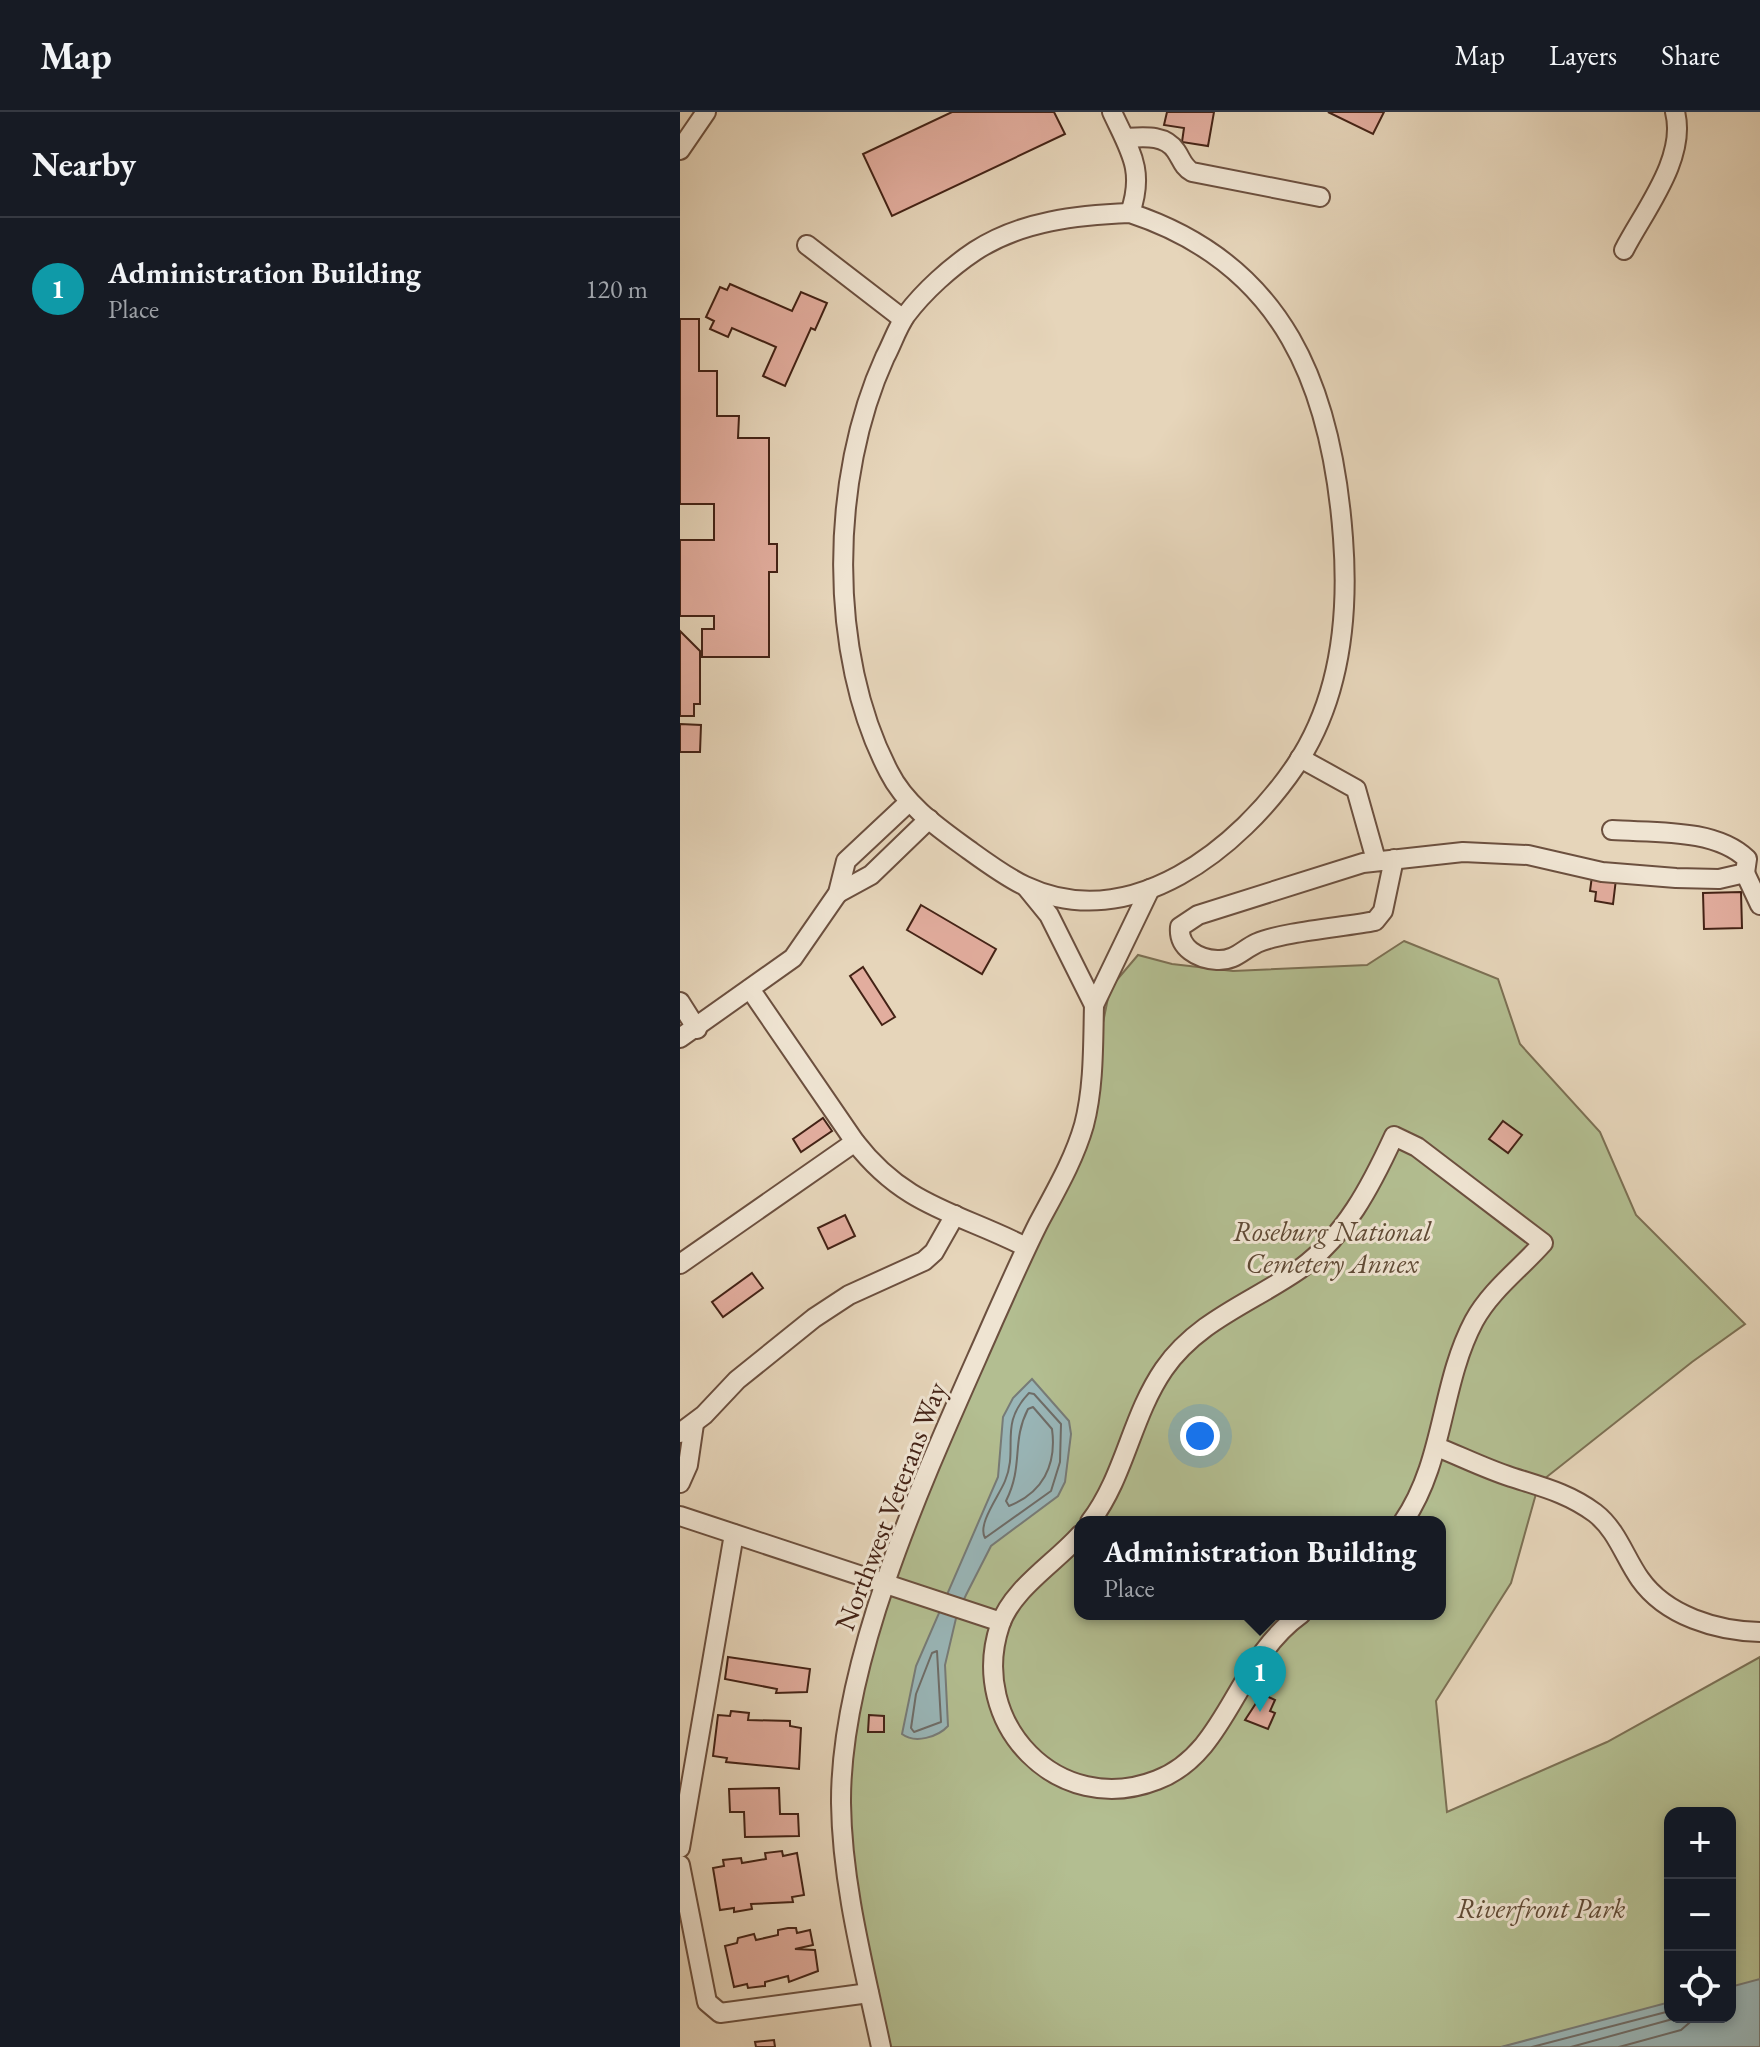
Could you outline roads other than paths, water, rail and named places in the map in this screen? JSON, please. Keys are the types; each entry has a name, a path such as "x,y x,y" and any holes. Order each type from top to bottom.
{"street":[{"path":"680,150 706,112"},
{"path":"1112,112 1125,138 1139,185 1130,213"},
{"path":"1624,250 1672,158 1677,139 1675,112"},
{"path":"1125,138 1146,137 1171,144 1192,172 1320,197"},
{"path":"1027,888 1083,899 1113,898 1178,879 1212,855 1260,811 1300,758 1331,690 1345,616 1341,512 1325,414 1296,346 1273,312 1205,247 1130,213 1072,217 1010,234 976,250 938,282 903,319 874,382 862,421 846,512 843,588 854,667 875,742 889,773 909,802 929,819 1027,888 1049,915 1094,1005"},
{"path":"807,245 903,319"},
{"path":"1300,758 1356,789 1385,859 1382,917 1375,921 1258,943 1232,959 1203,957 1182,943 1180,927 1198,915 1385,859 1497,851 1602,872 1719,879 1745,873"},
{"path":"680,1038 697,1029 793,958 838,893 846,861 909,802"},
{"path":"838,893 871,875 929,819"},
{"path":"1612,830 1714,840 1737,850 1747,859 1745,873 1760,905"},
{"name":"Northwest Veterans Way","path":"881,2047 848,1874 841,1806 842,1768 858,1677 911,1515 1026,1247 1071,1162 1084,1125 1094,1005 1150,889"},
{"path":"750,989 875,1169 905,1193 1026,1247"},
{"path":"680,1002 697,1029"},
{"path":"1094,1516 1108,1496 1134,1421 1164,1369 1223,1313 1302,1267 1335,1236 1351,1217 1394,1136 1417,1147 1543,1243 1499,1288 1475,1320 1456,1369 1423,1489 1407,1516"},
{"path":"680,1264 855,1142"},
{"path":"680,1483 688,1465 687,1429 737,1380 814,1318 849,1295 924,1261 934,1252 955,1215"},
{"path":"1437,1447 1513,1477 1558,1490 1597,1514 1610,1528 1641,1581 1685,1616 1715,1627 1760,1632"},
{"path":"680,1516 1001,1622"},
{"path":"680,1848 734,1534"},
{"path":"1074,1541 1012,1603 1001,1622 993,1666 1000,1710 1021,1748 1038,1764 1062,1777 1114,1791 1159,1780 1198,1755 1251,1666 1293,1620"},
{"path":"680,1865 707,2002 720,2013 869,1993"}],"water":[{"path":"1032,1379 1069,1421 1071,1434 1065,1482 1058,1496 991,1546 957,1614 945,1665 948,1726 926,1738 907,1737 902,1734 916,1666 998,1477 1003,1417 1013,1398"},
{"path":"1760,1979 1760,2047 1501,2047 1664,2004 1664,2023 1736,2023 1736,1985"}],"place":[{"name":"Administration Building","path":"1260,1712"}],"park label":[{"name":"Roseburg National Cemetery Annex","path":"1332,1247"},
{"name":"Riverfront Park","path":"1541,1908"}]}
